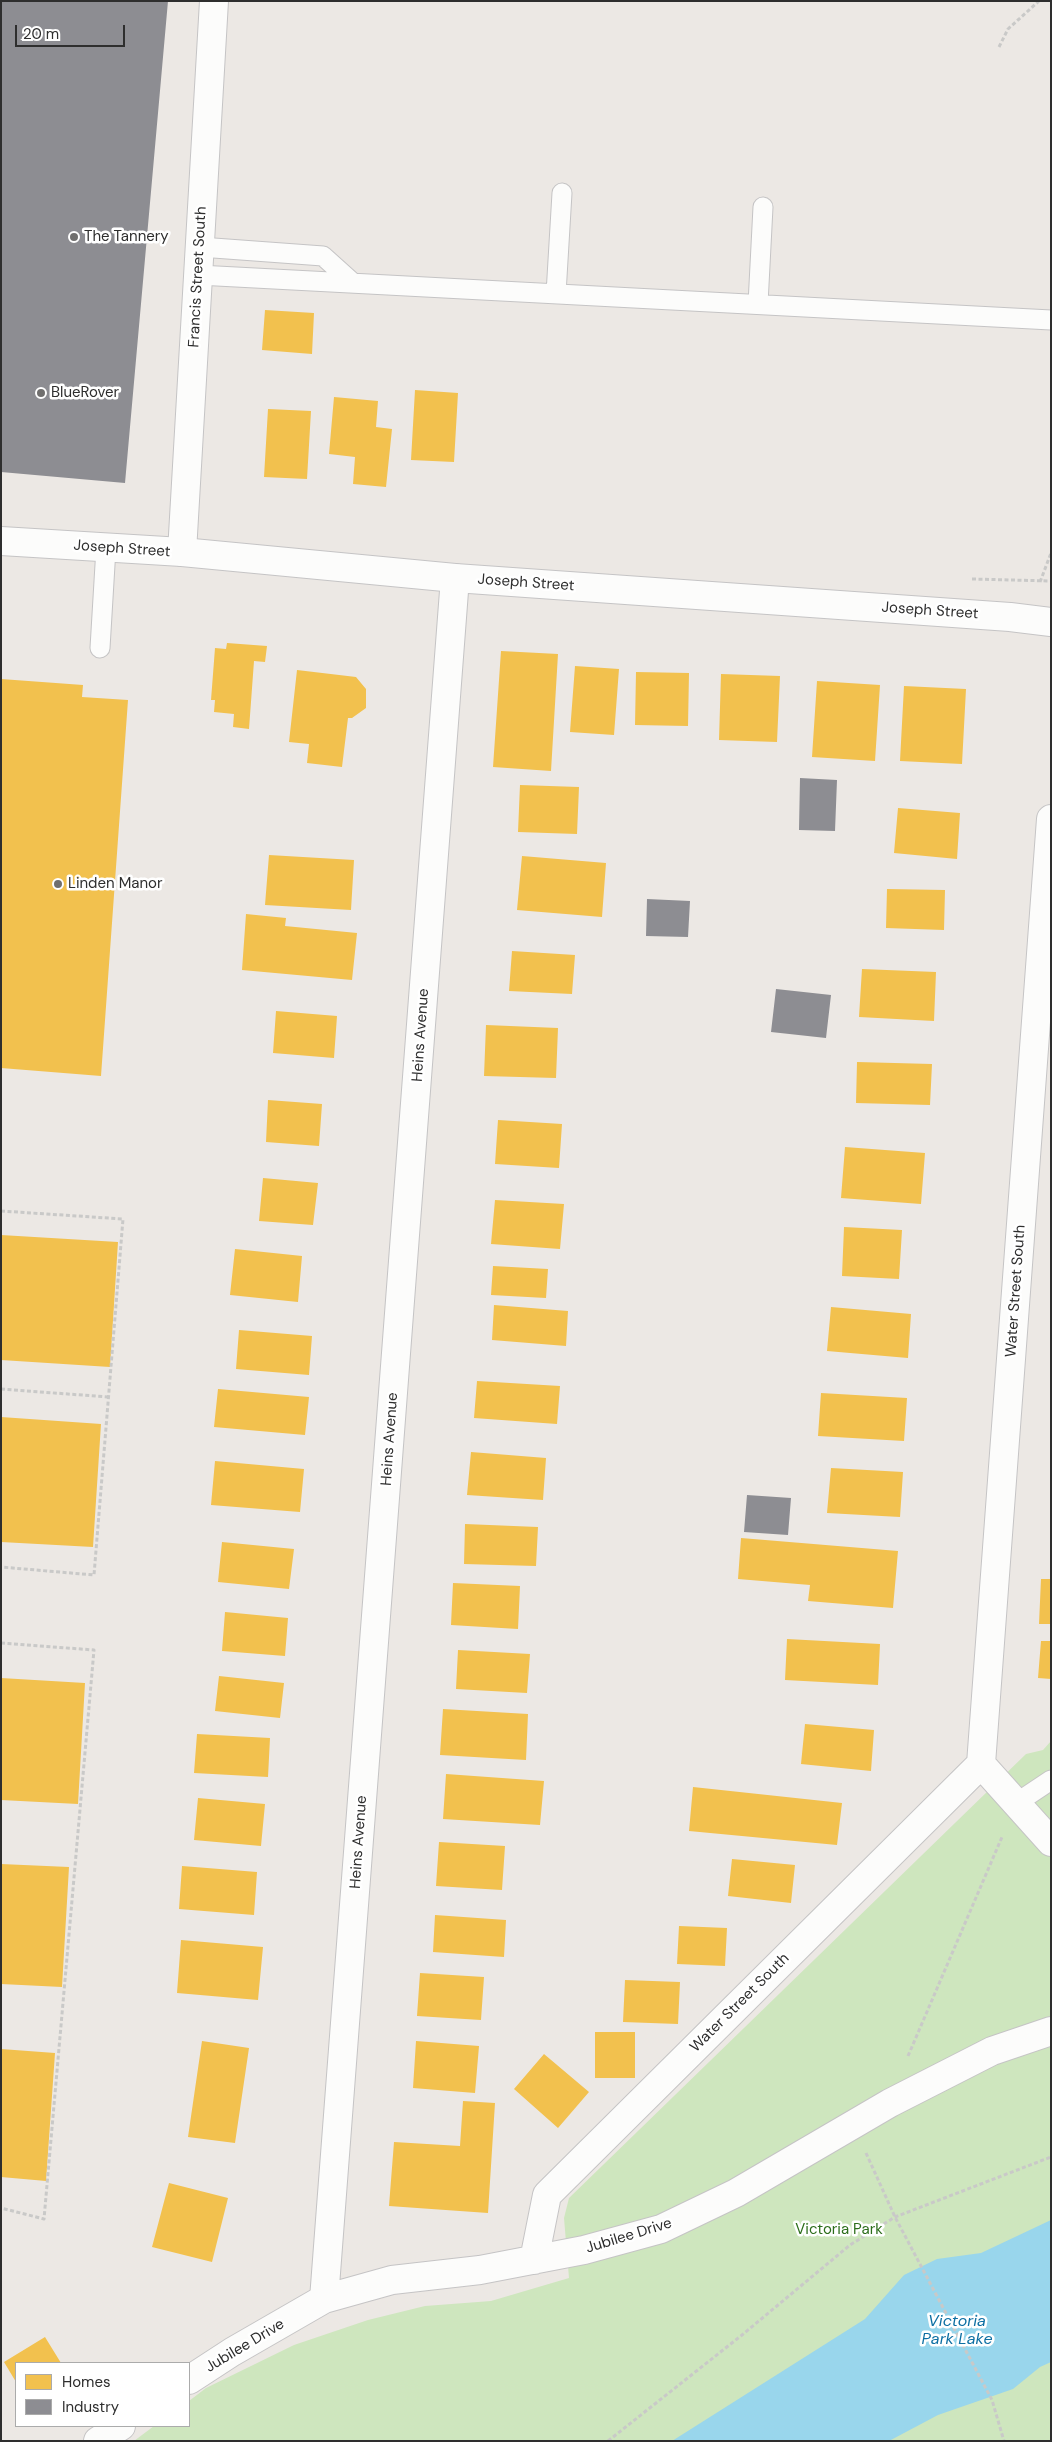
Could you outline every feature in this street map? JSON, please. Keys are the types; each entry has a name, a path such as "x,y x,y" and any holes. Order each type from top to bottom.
{"street":[{"name":"Francis Street South","path":"182,552 214,1"},
{"name":"Joseph Street","path":"1,541 182,552 455,578 1000,616 1051,622"},
{"name":"Heins Avenue","path":"324,2299 455,578"},
{"name":"Water Street South","path":"534,2260 547,2195 981,1764 1051,819"},
{"path":"981,1764 1051,1842"},
{"name":"Jubilee Drive","path":"190,2379 232,2352 324,2299 392,2280 480,2270 584,2250 661,2229 736,2193 890,2102 992,2051 1051,2031"},
{"path":"98,2441 119,2427"}],"lane":[{"path":"556,294 562,193"},
{"path":"758,304 763,207"},
{"path":"200,247 323,256 353,283"},
{"path":"198,275 1051,320"},
{"path":"100,648 106,548"},
{"path":"1015,1804 1051,1780"}],"path":[{"path":"999,47 1008,29 1039,1"},
{"path":"1040,582 1051,553"},
{"path":"1011,580 1040,582 1051,580"},
{"path":"1,1211 123,1219 94,1575 1,1567"},
{"path":"1,1389 108,1397"},
{"path":"1,1643 94,1650 44,2219 1,2208"},
{"path":"906,2063 1003,1836"},
{"path":"870,2146 866,2153 895,2217 992,2400 1004,2441"},
{"path":"608,2441 742,2335 850,2245 895,2217 1051,2157"}],"green space":[{"name":"Victoria Park","path":"1051,1741 1051,2441 134,2441 153,2427 190,2427 190,2400 206,2388 294,2345 368,2320 425,2306 491,2301 569,2278 564,2218 569,2198 1026,1754 1043,1750"}],"water":[{"name":"Victoria Park Lake","path":"1051,2220 1051,2362 1040,2367 1013,2389 938,2415 889,2441 672,2441 865,2319 904,2275 937,2259 981,2253"}],"building: Homes":[{"path":"265,310 314,313 312,354 262,350"},
{"path":"415,390 458,393 454,462 411,460"},
{"path":"334,397 378,401 376,427 392,429 386,487 353,484 355,457 329,454"},
{"path":"268,409 311,411 307,479 264,477"},
{"path":"227,643 267,646 265,662 254,661 249,729 233,727 234,714 214,712 215,700 211,700 215,648 226,649"},
{"path":"501,651 558,654 551,771 493,767"},
{"path":"575,666 619,669 614,735 570,732"},
{"path":"297,670 356,677 366,689 366,708 352,718 348,718 342,767 307,763 309,744 289,742"},
{"path":"636,672 689,673 688,726 635,725"},
{"path":"721,674 780,676 777,742 719,740"},
{"name":"Linden Manor","path":"1,679 83,685 82,697 128,700 101,1076 1,1068"},
{"path":"817,681 880,685 875,761 812,757"},
{"path":"904,686 966,689 962,764 900,761"},
{"path":"520,785 579,787 577,834 518,832"},
{"path":"898,808 960,813 957,859 894,853"},
{"path":"269,855 354,860 351,910 265,905"},
{"path":"522,856 606,863 602,917 517,910"},
{"path":"887,889 945,890 944,930 886,928"},
{"path":"246,914 286,918 285,926 357,933 352,980 242,970"},
{"path":"512,951 575,955 572,994 509,991"},
{"path":"862,969 936,972 934,1021 859,1017"},
{"path":"276,1011 337,1016 334,1058 273,1053"},
{"path":"486,1025 558,1028 556,1078 484,1076"},
{"path":"857,1062 932,1064 930,1105 856,1103"},
{"path":"268,1100 322,1104 319,1146 266,1142"},
{"path":"498,1120 562,1124 559,1168 495,1164"},
{"path":"845,1147 925,1153 921,1204 841,1198"},
{"path":"263,1178 318,1183 313,1225 259,1221"},
{"path":"495,1200 564,1204 560,1249 491,1244"},
{"path":"844,1227 902,1230 899,1279 842,1276"},
{"path":"1,1235 118,1242 110,1367 1,1360"},
{"path":"235,1249 302,1256 298,1302 230,1295"},
{"path":"493,1266 548,1269 546,1298 491,1295"},
{"path":"494,1305 568,1311 566,1346 492,1340"},
{"path":"831,1307 911,1314 908,1358 827,1351"},
{"path":"239,1330 312,1336 309,1375 236,1369"},
{"path":"477,1381 560,1386 557,1424 474,1418"},
{"path":"218,1389 309,1397 305,1435 214,1427"},
{"path":"821,1393 907,1398 904,1441 818,1436"},
{"path":"1,1417 101,1424 93,1547 1,1542"},
{"path":"471,1452 546,1458 543,1500 467,1495"},
{"path":"215,1461 304,1469 300,1512 211,1505"},
{"path":"831,1468 903,1472 900,1517 827,1513"},
{"path":"465,1524 538,1527 536,1566 464,1564"},
{"path":"741,1538 898,1551 893,1608 808,1601 810,1585 738,1579"},
{"path":"222,1542 294,1549 289,1589 218,1582"},
{"path":"1041,1579 1051,1579 1051,1624 1039,1624"},
{"path":"453,1583 520,1586 518,1629 451,1625"},
{"path":"225,1612 288,1618 285,1656 222,1651"},
{"path":"787,1639 880,1644 878,1685 785,1680"},
{"path":"1041,1641 1051,1641 1051,1679 1038,1678"},
{"path":"458,1650 530,1654 527,1693 456,1689"},
{"path":"219,1676 284,1683 280,1718 215,1711"},
{"path":"1,1678 85,1683 78,1804 1,1800"},
{"path":"443,1709 528,1714 526,1760 440,1755"},
{"path":"805,1724 874,1730 871,1771 801,1764"},
{"path":"197,1734 270,1738 268,1777 194,1773"},
{"path":"446,1774 544,1781 540,1825 443,1819"},
{"path":"693,1787 842,1803 837,1845 689,1831"},
{"path":"198,1798 265,1804 261,1846 194,1840"},
{"path":"439,1842 505,1846 502,1890 436,1886"},
{"path":"732,1859 795,1865 791,1903 728,1896"},
{"path":"1,1864 69,1867 62,1987 1,1984"},
{"path":"182,1866 257,1872 254,1915 179,1909"},
{"path":"435,1915 506,1920 504,1957 433,1952"},
{"path":"679,1926 727,1928 725,1966 677,1964"},
{"path":"181,1940 263,1947 258,2000 177,1993"},
{"path":"420,1973 484,1977 481,2020 417,2016"},
{"path":"625,1980 680,1982 678,2024 623,2022"},
{"path":"595,2032 635,2032 635,2078 595,2078"},
{"path":"202,2041 249,2048 235,2143 188,2137"},
{"path":"416,2041 479,2046 475,2093 413,2088"},
{"path":"1,2049 55,2053 46,2181 1,2177"},
{"path":"544,2054 589,2092 558,2128 514,2089"},
{"path":"463,2101 495,2103 488,2213 389,2206 394,2142 460,2146"},
{"path":"169,2183 228,2198 212,2262 152,2247"},
{"path":"45,2337 60,2362 15,2362 15,2380 4,2362"}],"building: Industry":[{"name":"The Tannery","path":"1,1 168,1 125,483 1,472"},
{"path":"800,778 837,780 835,831 799,830"},
{"path":"647,899 690,901 688,937 646,936"},
{"path":"776,989 831,995 826,1038 771,1032"},
{"path":"747,1495 791,1498 788,1535 744,1532"}],"place":[{"name":"The Tannery","path":"74,237"},
{"name":"BlueRover","path":"41,393"},
{"name":"Linden Manor","path":"58,884"}]}
